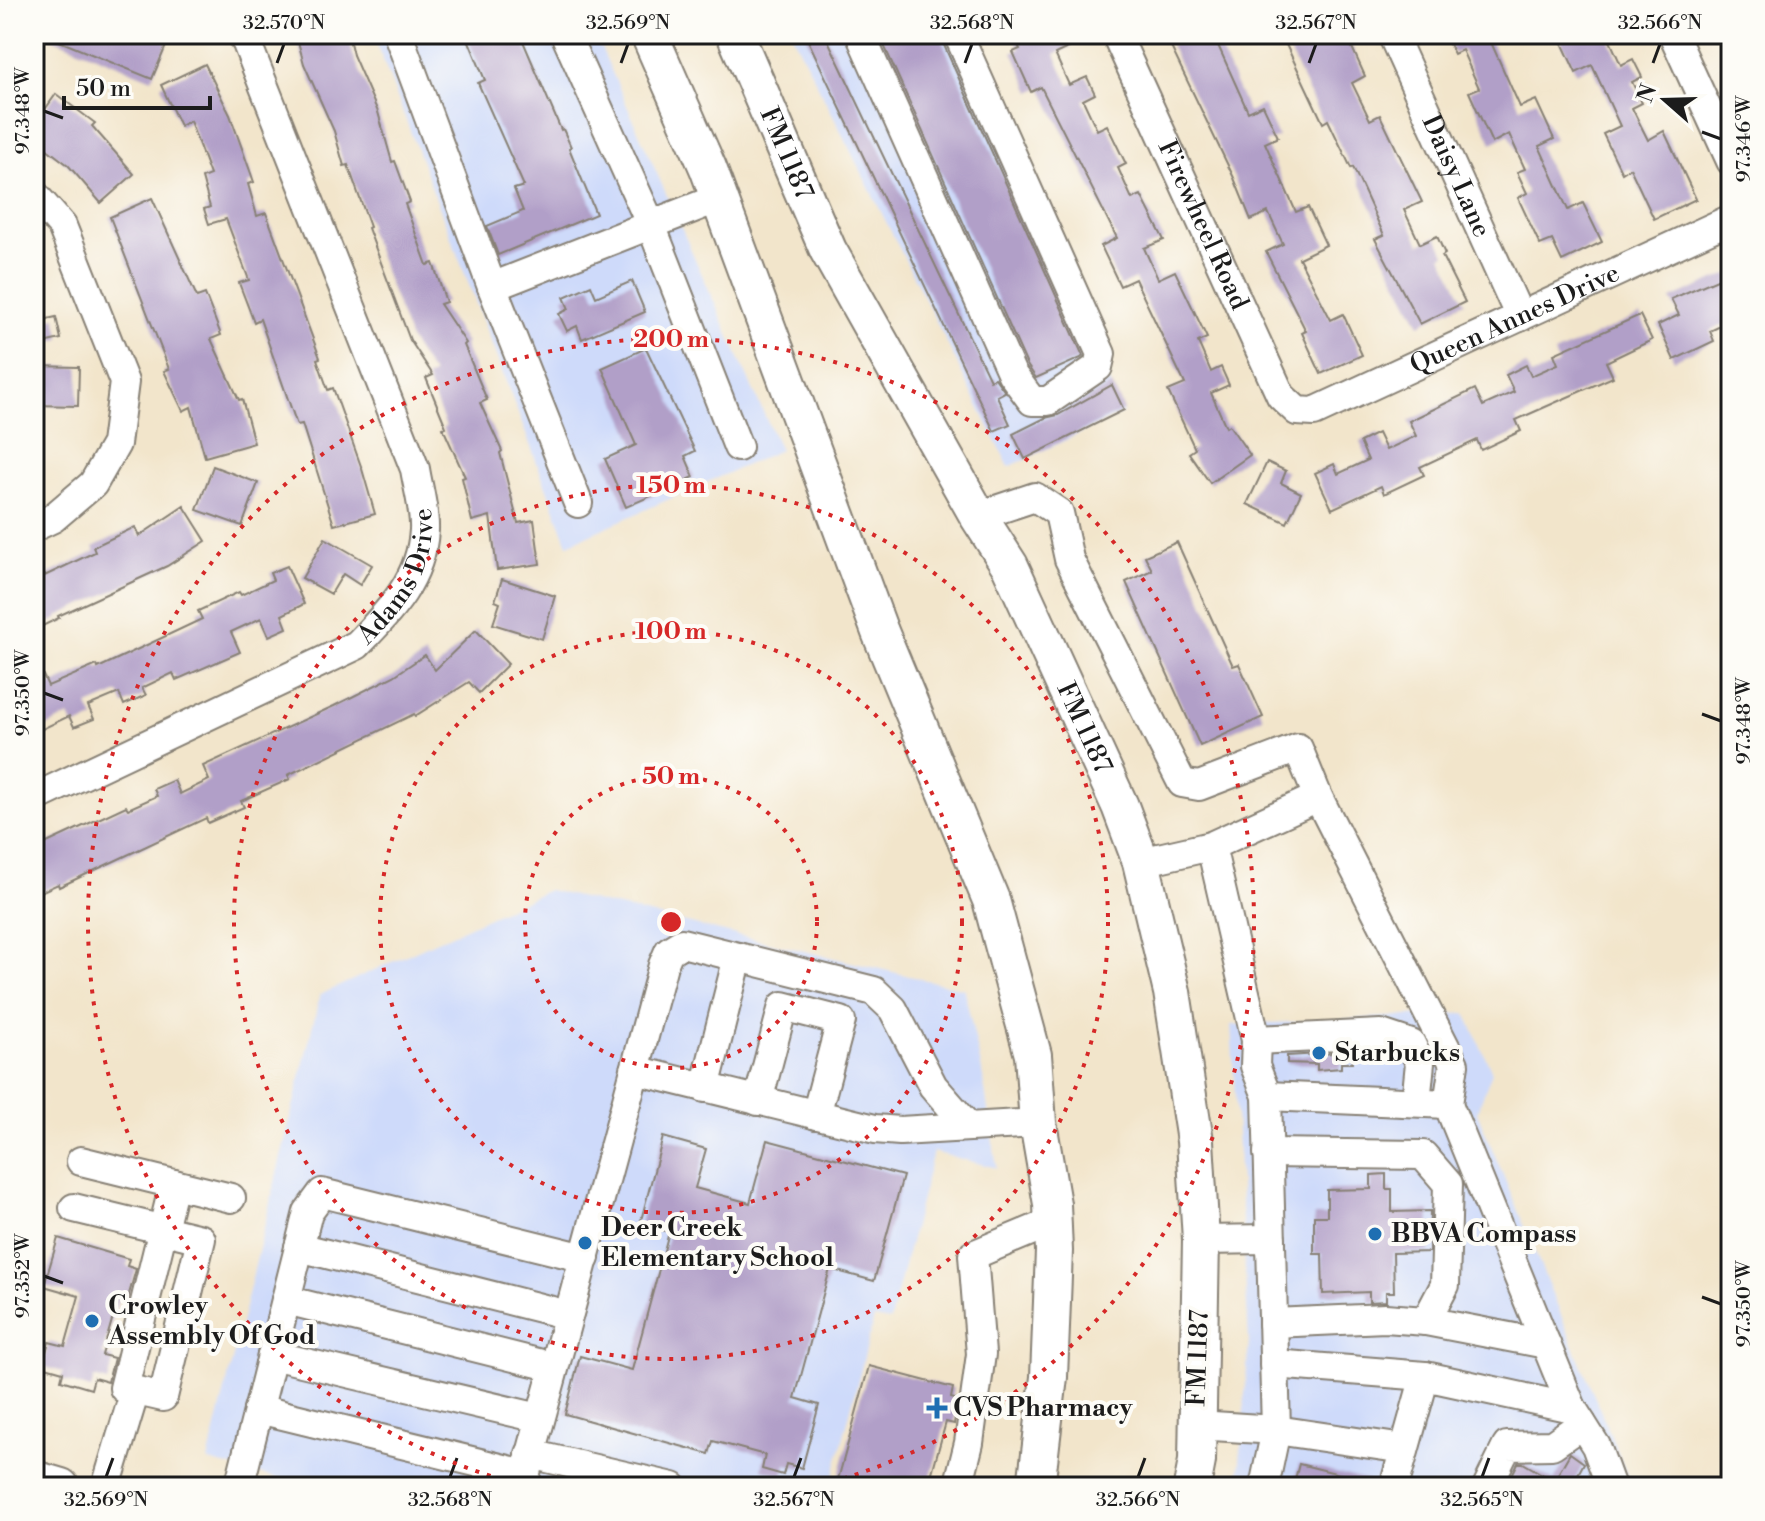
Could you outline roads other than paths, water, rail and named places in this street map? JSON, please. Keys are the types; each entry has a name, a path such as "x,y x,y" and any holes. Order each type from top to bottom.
{"main road":[{"path":"649,34 719,198 880,632 991,900 1033,1055 1054,1251 1049,1377 1036,1487"},
{"name":"FM 1187","path":"735,34 828,250 978,516 1010,566 1120,806 1141,862 1172,992 1195,1141 1201,1240 1197,1465"},
{"path":"1052,1213 1067,1232 1069,1358 1060,1452 1053,1487"},
{"path":"34,1479 61,1487"}],"street":[{"name":"Adams Drive","path":"34,798 357,645 397,603 414,572 424,529 415,469 246,41 240,34"},
{"path":"398,34 492,287 578,503"},
{"path":"565,34 651,225 738,447"},
{"path":"860,34 1012,374 1032,401 1048,401 1098,367 1101,354 958,34"},
{"name":"Firewheel Road","path":"1116,34 1281,396 1297,411"},
{"name":"Daisy Lane","path":"1392,34 1520,317"},
{"path":"1673,34 1731,161"},
{"path":"34,194 62,226 124,382 116,444 93,484 53,518 34,527"},
{"path":"492,287 719,198"},
{"name":"Queen Annes Drive","path":"1297,411 1314,412 1731,219"},
{"path":"978,516 1035,497 1059,513 1069,559 1182,783 1199,786 1298,748 1318,797 1454,1064 1448,1104 1546,1344 1577,1416 1596,1446 1611,1487"},
{"path":"1141,862 1211,846 1318,797"},
{"path":"1211,846 1256,1040 1255,1066 1267,1096 1276,1430 1264,1487"},
{"path":"526,1471 669,951 682,943 874,991 893,1009 933,1086 967,1125"},
{"path":"705,1088 738,957"},
{"path":"811,1013 820,978"},
{"path":"758,1101 783,1006 841,1021 816,1115"},
{"path":"1256,1040 1381,1034 1411,1044 1420,1063 1416,1102"},
{"path":"635,1070 875,1129 900,1131 1038,1123"},
{"path":"1267,1096 1448,1104"},
{"path":"1268,1153 1423,1155 1448,1184 1445,1285 1426,1321"},
{"path":"81,1161 231,1198"},
{"path":"74,1208 164,1230 201,1239 163,1397 124,1388 164,1230 174,1184"},
{"path":"239,1487 308,1212 322,1193 585,1258"},
{"path":"958,1487 969,1443 981,1354 973,1255 1052,1213"},
{"path":"1201,1240 1271,1239"},
{"path":"299,1247 568,1315"},
{"path":"286,1300 554,1367"},
{"path":"1273,1323 1385,1318 1426,1321 1546,1344"},
{"path":"272,1355 539,1418"},
{"path":"1274,1364 1425,1376 1577,1416"},
{"path":"1394,1487 1425,1376"},
{"path":"106,1487 135,1391"},
{"path":"258,1409 526,1471 673,1487"},
{"path":"1487,1487 1507,1446 1552,1445 1577,1416"},
{"path":"1197,1465 1276,1430 1404,1449"}],"place":[{"name":"Starbucks","path":"1319,1053"},
{"name":"BBVA Compass","path":"1375,1234"},
{"name":"Deer Creek Elementary School","path":"585,1243"},
{"name":"Crowley Assembly Of God","path":"92,1321"},
{"name":"CVS Pharmacy","path":"937,1408"}]}
